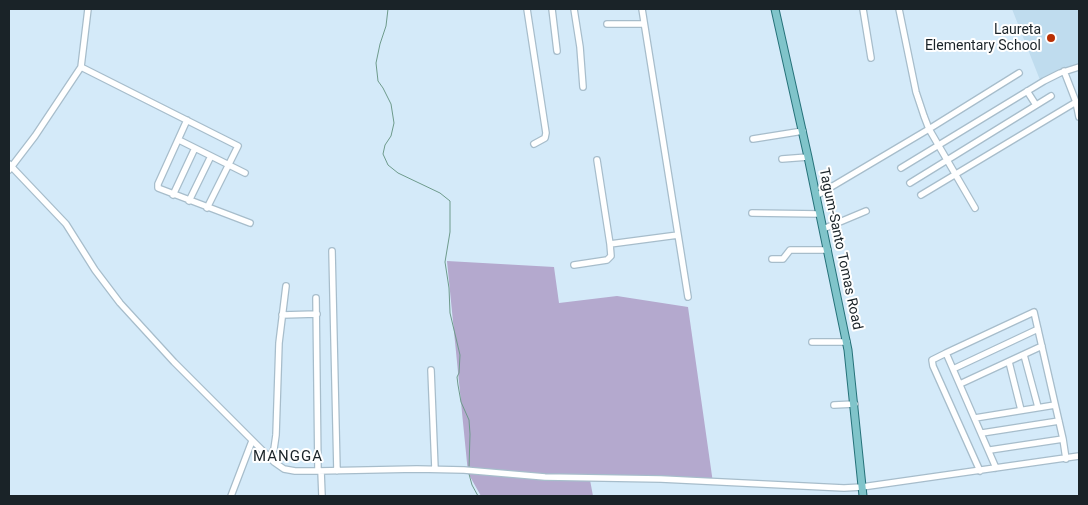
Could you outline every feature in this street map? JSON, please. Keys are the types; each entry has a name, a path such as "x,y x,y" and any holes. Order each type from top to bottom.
{"main road":[{"name":"Tagum-Santo Tomas Road","path":"775,9 847,342 855,404 863,496"}],"street":[{"path":"88,9 81,67 35,136 10,167 66,224 75,235 95,270 120,302 174,362 252,441 284,469 295,471 475,471 545,477 697,481 820,488 862,487 1079,456"},
{"path":"527,9 546,133 545,138 534,144"},
{"path":"552,9 557,51"},
{"path":"574,9 583,87"},
{"path":"642,9 688,297"},
{"path":"863,9 871,58"},
{"path":"899,9 916,92 929,129 975,208"},
{"path":"607,24 644,24"},
{"path":"81,67 238,146 207,208"},
{"path":"901,168 1044,81 1079,67"},
{"path":"1064,72 1076,102 1079,117"},
{"path":"816,196 1019,73"},
{"path":"1027,91 1036,105"},
{"path":"910,183 1051,96"},
{"path":"921,195 1076,102"},
{"path":"187,120 158,186 159,190 250,223"},
{"path":"753,139 802,132"},
{"path":"179,140 245,173"},
{"path":"173,195 195,148"},
{"path":"189,201 211,156"},
{"path":"782,160 808,157"},
{"path":"574,265 609,259 610,244 597,160"},
{"path":"823,229 866,211"},
{"path":"752,213 820,214"},
{"path":"610,244 678,235"},
{"path":"772,259 783,259 790,250 828,250"},
{"path":"332,251 337,471"},
{"path":"269,457 274,448 276,435 279,343 286,286"},
{"path":"316,298 322,496"},
{"path":"980,470 932,360 1034,312 1066,458"},
{"path":"282,315 317,314"},
{"path":"953,369 1038,329"},
{"path":"812,342 847,342"},
{"path":"960,384 1042,346"},
{"path":"946,353 990,450 996,468"},
{"path":"1024,354 1038,407"},
{"path":"1009,362 1021,410"},
{"path":"431,370 435,470"},
{"path":"834,405 855,404"},
{"path":"975,418 1055,405"},
{"path":"982,434 1059,421"},
{"path":"990,450 1063,439"},
{"path":"231,496 252,441"}],"shaded area":[{"name":"Laureta Elementary School","path":"1012,9 1079,9 1079,66 1040,80"},
{"path":"447,261 554,267 559,303 617,296 688,307 713,483 590,480 593,496 481,496 468,473"}],"waterway":[{"path":"388,9 386,26 376,63 378,81 391,104 394,123 391,136 385,145 383,154 388,165 398,173 440,193 450,201 450,232 445,262 450,313 460,355 457,377 458,385 461,402 469,420 469,468"},
{"path":"469,474 478,496"}],"place":[{"name":"Laureta Elementary School","path":"1051,38"}],"district":[{"name":"MANGGA","path":"288,457"}]}
